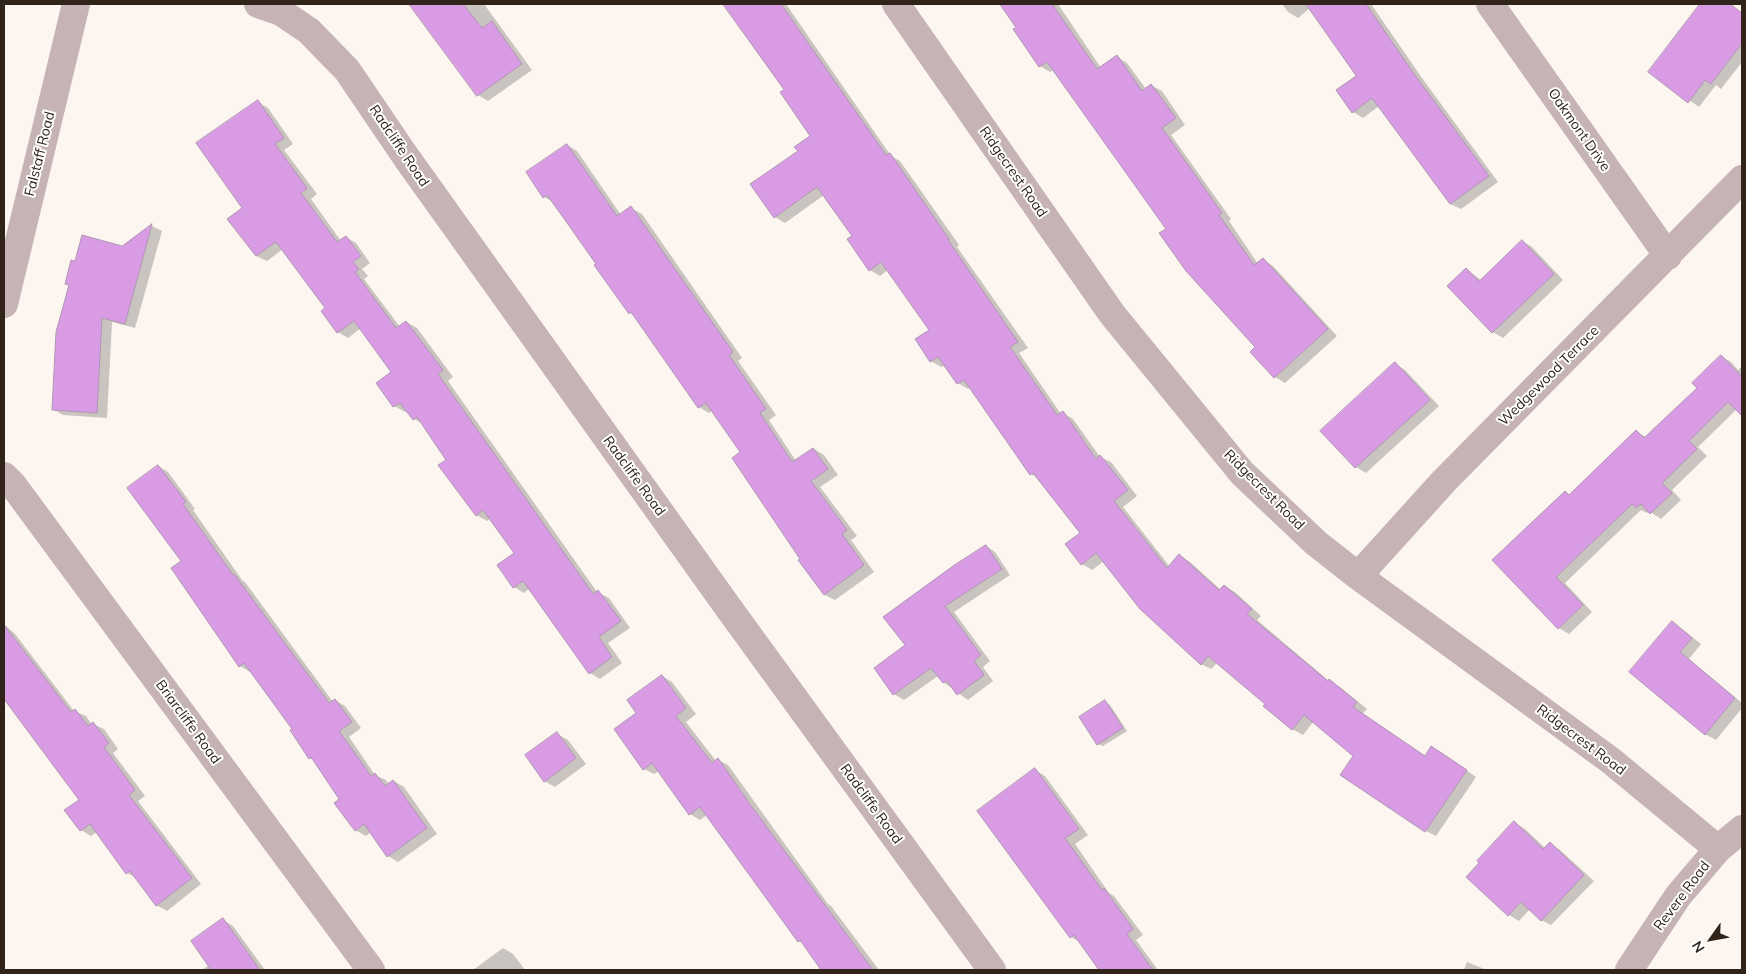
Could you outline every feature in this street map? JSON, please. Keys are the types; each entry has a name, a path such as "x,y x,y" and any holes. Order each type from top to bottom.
{"street":[{"name":"Falstaff Road","path":"4,304 76,4"},
{"name":"Radcliffe Road","path":"258,4 280,12 309,31 347,70 406,157 707,578 992,970"},
{"name":"Ridgecrest Road","path":"896,4 1112,314 1242,473 1316,543 1358,576 1610,760 1718,849"},
{"name":"Oakmont Drive","path":"1490,4 1668,256"},
{"name":"Wedgewood Terrace","path":"1358,576 1444,481 1742,179"},
{"name":"Briarcliffe Road","path":"4,476 13,485 371,970"},
{"name":"Revere Road","path":"1629,970 1678,896 1718,849 1742,829"}],"building":[{"path":"409,4 463,4 482,28 492,21 522,64 477,96"},
{"path":"723,4 781,4 886,155 890,153 949,239 1018,342 1010,347 1057,415 1063,411 1096,459 1100,455 1128,490 1114,501 1167,568 1179,554 1219,590 1224,585 1252,609 1247,614 1328,681 1329,679 1357,702 1353,707 1425,756 1431,746 1467,770 1425,832 1340,775 1353,756 1304,715 1292,730 1263,706 1265,704 1208,656 1201,665 1140,609 1096,553 1081,565 1065,544 1080,533 1033,473 1030,475 964,380 957,384 938,357 930,362 915,339 929,330 881,262 869,271 847,239 852,236 817,187 774,218 750,184 798,151 794,147 810,136 780,92 784,90"},
{"path":"1000,4 1052,4 1097,69 1117,55 1142,91 1151,84 1176,118 1162,128 1222,213 1219,215 1254,265 1263,258 1328,329 1274,378 1250,352 1255,347 1186,271 1159,233 1166,229 1047,62 1039,67 1013,29 1016,28"},
{"path":"1306,4 1366,4 1412,71 1489,176 1450,204 1372,98 1352,113 1336,90 1356,76"},
{"path":"1700,4 1730,4 1742,13 1742,43 1711,84 1705,80 1688,103 1648,72"},
{"path":"258,100 284,138 275,144 307,188 301,193 337,242 346,236 361,256 353,262 359,269 355,272 396,328 406,321 443,370 438,374 593,594 598,590 621,621 599,637 612,657 589,674 523,581 513,588 497,565 514,553 483,510 476,516 438,465 446,460 417,417 413,420 400,403 393,407 376,383 391,372 354,321 337,333 321,311 325,308 276,242 256,256 227,219 242,208 196,143"},
{"path":"567,144 617,216 631,206 733,352 729,355 766,409 760,413 792,462 813,448 828,469 811,481 847,530 842,534 864,565 824,595 798,560 800,559 732,458 740,452 706,403 698,408 631,312 629,314 594,265 596,264 547,195 543,198 526,172"},
{"path":"152,224 125,324 102,318 97,413 52,410 56,332 69,285 65,284 71,260 75,261 82,235 122,246"},
{"path":"1522,240 1554,274 1492,333 1447,286 1466,268 1479,281"},
{"path":"1721,355 1742,377 1742,416 1728,402 1689,441 1697,449 1662,483 1672,493 1650,514 1641,504 1636,508 1632,504 1556,577 1583,605 1558,629 1492,560 1565,491 1569,495 1636,430 1644,438 1697,388 1692,383"},
{"path":"1395,362 1430,400 1355,468 1320,431"},
{"path":"158,465 186,502 183,504 233,575 329,703 335,699 352,722 339,731 371,776 375,773 385,786 393,780 427,828 387,857 364,824 355,831 334,803 339,799 311,757 309,759 290,730 292,729 244,663 239,667 171,568 181,561 127,488"},
{"path":"986,545 1002,569 945,606 981,655 974,661 984,675 957,695 947,681 943,683 931,668 893,695 874,668 905,645 883,617 953,566"},
{"path":"1672,621 1692,638 1680,652 1735,698 1705,735 1629,672"},
{"path":"4,625 71,712 75,709 88,726 93,722 109,743 104,747 135,790 129,795 192,878 156,906 130,871 126,874 90,824 80,831 64,810 79,800 4,699"},
{"path":"662,675 686,708 676,716 712,763 718,758 749,803 873,970 821,970 800,940 798,942 700,807 689,815 652,763 643,770 614,729 636,713 627,700"},
{"path":"1105,700 1123,728 1097,745 1079,717"},
{"path":"557,732 576,758 544,782 525,755"},
{"path":"1035,768 1079,829 1065,838 1133,929 1127,934 1153,970 1099,970 1074,935 1070,938 977,811"},
{"path":"1514,821 1543,849 1550,842 1584,875 1541,921 1521,902 1508,916 1466,877 1479,863 1477,861"},
{"path":"223,918 260,970 211,970 191,941"}]}
